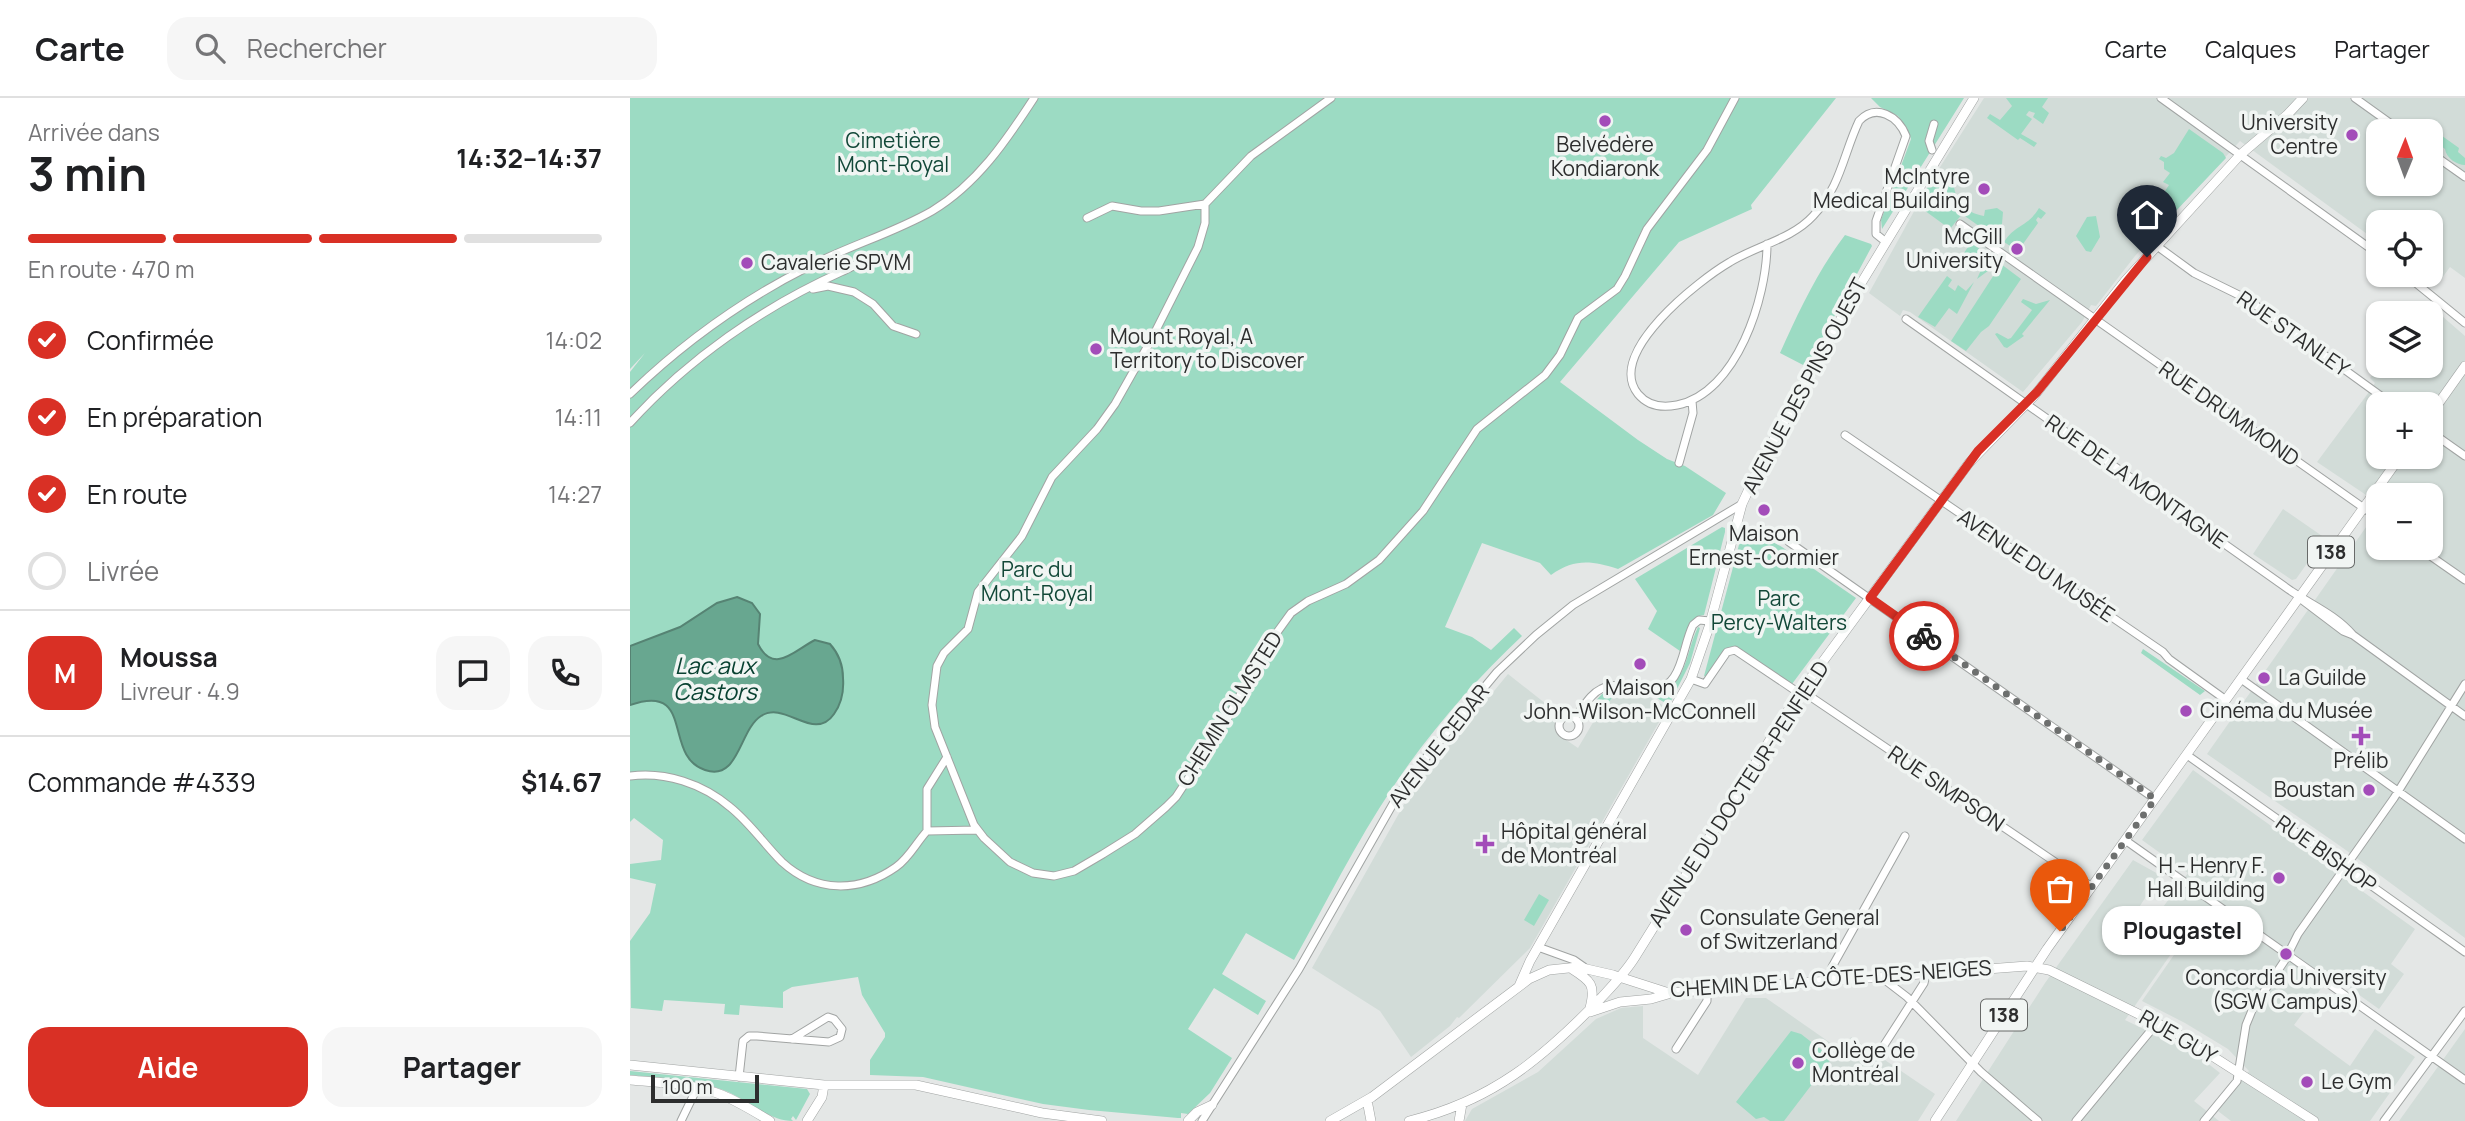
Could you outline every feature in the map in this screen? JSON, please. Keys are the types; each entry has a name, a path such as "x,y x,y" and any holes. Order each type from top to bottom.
{"main road":[{"name":"AVENUE DES PINS OUEST","path":"1519,988 1523,974 1538,947 1691,679 1742,504 1774,440 1886,242 1974,98"},
{"name":"AVENUE DU DOCTEUR-PENFIELD","path":"1409,1121 1435,1118 1530,1065 1557,1044 1621,978 1801,692 1980,449 2025,404 2096,320 2125,281 2239,155 2287,115 2302,98"},
{"path":"2443,397 2465,366"},
{"name":"138","path":"1935,1121 2035,966 2391,469"},
{"name":"CHEMIN DE LA CÔTE-DES-NEIGES","path":"1330,1121 1367,1100 1536,975 1568,967 1588,969 1669,993 2035,966"},
{"name":"RUE GUY","path":"2035,966 2049,970 2194,1043 2314,1121"},
{"path":"1568,967 1592,985 1593,995 1588,1013"},
{"path":"1588,1013 1620,1002 1651,999 1669,993"},
{"path":"630,1065 824,1085 916,1085 1042,1113 1102,1121"},
{"path":"630,1080 697,1088 732,1099 770,1121"},
{"path":"807,1121 822,1097 824,1085"},
{"path":"1367,1100 1371,1121"},
{"path":"1459,1121 1462,1104"},
{"path":"1188,1121 1197,1112 1212,1105"}],"street":[{"path":"630,394 673,355 739,306 809,266 932,211 973,179 1003,145 1033,98"},
{"path":"1087,218 1112,206 1159,211 1205,204 1251,156 1331,98"},
{"name":"CHEMIN OLMSTED","path":"1205,204 1205,223 1198,247 1115,404 1097,429 1056,471 1022,536 978,592 968,629 939,660 933,684 933,714 937,733 977,830 1017,866 1038,874 1060,875 1081,867 1135,834 1176,797 1226,721 1260,657 1289,616 1302,604 1346,584 1379,560 1423,511 1477,429 1541,380 1560,355 1578,318 1617,289 1647,229 1707,150 1734,98"},
{"path":"2161,98 2366,245"},
{"path":"2355,98 2384,119"},
{"path":"1767,244 1763,290 1750,328 1727,368 1705,392 1692,401 1666,407 1646,401 1636,392 1631,380 1631,368 1650,332 1685,295 1729,262 1803,225 1816,212 1838,178 1857,122 1864,115 1876,112 1895,119 1906,138 1876,221 1876,234 1886,242"},
{"path":"1932,150 1929,141 1934,124"},
{"path":"2443,161 2465,177"},
{"name":"RUE DRUMMOND","path":"1960,223 2366,511"},
{"name":"RUE STANLEY","path":"2157,246 2194,274 2247,299 2375,392"},
{"path":"630,423 685,370 753,319 872,259 887,259"},
{"path":"802,292 828,286 854,292 873,304 893,326 916,334"},
{"path":"2421,287 2465,323"},
{"name":"RUE DE LA MONTAGNE","path":"1906,319 2465,716"},
{"path":"1679,463 1693,412 1692,401"},
{"name":"AVENUE DU MUSÉE","path":"1845,435 2163,652 2227,700"},
{"path":"2443,440 2465,456"},
{"name":"AVENUE CEDAR","path":"1202,1121 1307,955 1394,800 1490,680 1518,651 1569,608 1742,504"},
{"path":"1715,521 1726,523 1735,529"},
{"path":"1789,542 2155,799"},
{"path":"2434,560 2465,580"},
{"path":"1575,717 1594,694 1604,687 1618,684 1646,689 1669,682 1677,671 1693,625 1699,620 1710,621"},
{"name":"RUE SIMPSON","path":"1691,679 1705,684 1727,652 1733,650 1801,692 2092,887"},
{"path":"2241,679 2465,839"},
{"path":"2204,1121 2236,1083 2249,1017 2298,934 2398,791 2465,684"},
{"name":"RUE BISHOP","path":"2187,755 2465,952"},
{"path":"630,776 672,778 715,795 743,817 791,869 827,886 849,887 862,885 897,866 928,831 928,789 947,757"},
{"path":"928,831 977,830"},
{"path":"1831,980 1832,967 1905,836"},
{"path":"2125,840 2465,1080"},
{"name":"CHEMIN DE LA CÔTE-DES-NEIGES","path":"1538,947 1574,960 1588,969"},
{"path":"1879,1054 1925,982 1926,973"},
{"path":"1881,976 2038,1121"},
{"path":"1676,1049 1707,1001 1707,990"},
{"path":"2384,1121 2465,1011"},
{"path":"739,1077 744,1039 753,1036 792,1039 832,1042 839,1039 842,1029 829,1017 792,1039"},
{"path":"2076,1121 2157,1023"},
{"path":"681,1121 697,1088"}],"shaded area":[{"name":"McGill University","path":"1984,98 2465,98 2465,278 2450,267 2443,277 2443,210 2366,210 2366,233 2240,141 2135,256 2096,306 2091,305 2082,322 2023,392 1910,312 1903,310 1900,316 1869,293 1928,186"},
{"path":"2443,317 2465,336 2465,938 2343,848 2207,754 2366,527 2366,560 2443,560 2443,483 2366,483 2366,495 2317,462 2366,395 2366,469 2443,469 2443,392 2368,392 2375,383 2370,378 2443,378"},
{"path":"2283,509 2325,538 2296,579 2292,580 2253,554"},
{"name":"Hôpital général de Montréal","path":"1508,674 1560,715 1555,723 1556,733 1578,748 1617,689 1645,694 1667,708 1530,948 1459,1018 1411,1057 1380,1011 1312,968 1411,792"},
{"name":"Concordia University (SGW Campus)","path":"2193,770 2415,929 2391,964 2404,974 2379,1009 2331,975 2294,1025 2350,1066 2375,1029 2415,1057 2370,1121 2231,1121 2218,1111 2249,1071 2228,1049 2142,1001 2185,939 2155,918 2188,873 2142,840"},
{"path":"2133,860 2160,875 2136,912 2180,941 2125,1020 2197,1055 2220,1073 2194,1101 2219,1121 1956,1121 2045,983"},
{"name":"Collège de Montréal","path":"1746,998 1766,998 1842,1051 1851,1037 1935,1094 1918,1121 1465,1121 1472,1109 1538,1072 1596,1019 1621,1008 1643,1006 1643,1038 1698,1075"},
{"path":"2465,1029 2465,1121 2399,1121"}],"green space":[{"name":"Parc du Mont-Royal","path":"630,98 1836,98 1751,205 1752,209 1679,242 1560,382 1638,440 1726,493 1713,515 1618,569 1584,563 1568,566 1551,575 1540,563 1482,543 1445,627 1472,637 1491,650 1514,628 1522,636 1453,708 1421,747 1366,829 1294,960 1246,933 1222,974 1266,1001 1258,1015 1214,988 1188,1029 1232,1058 1210,1093 1188,1114 1181,1113 1181,1118 1178,1118 1043,1104 923,1077 870,1075 870,1060 885,1033 862,995 858,977 792,987 783,992 783,1008 740,1005 739,1015 724,1014 725,1004 664,1000 662,1011 631,1008 630,941 650,913 656,884 630,878 630,864 661,860 663,840 634,818 630,822 630,372 645,353 630,369"},
{"path":"1871,98 1964,98 1882,229 1881,220 1911,139 1898,116 1880,107"},
{"path":"2006,98 2048,98 2042,107 2049,113 2043,124 2033,117 2035,113 2029,111 2026,115 2032,119 2021,134 2037,143 2034,147 2020,138 2018,140 1987,118 1990,114 2000,120 2012,106"},
{"path":"2189,129 2226,158 2154,234 2143,226 2162,199 2169,185 2163,182 2170,173 2164,169 2164,162 2159,159 2174,153"},
{"path":"2443,137 2459,148 2458,152 2465,158 2465,165 2452,160 2445,149"},
{"path":"1938,170 1943,179 1952,171 1955,172 1956,195 1969,211 1984,216 1985,210 1997,208 2003,212 2002,224 1993,236 1962,214 1950,229 1917,205"},
{"path":"2039,208 2046,213 2041,219 2038,217 2038,223 2018,251 2004,242 2030,219"},
{"path":"2096,216 2100,237 2091,252 2086,251 2076,236 2087,217"},
{"path":"1845,235 1872,246 1807,367 1780,353 1817,278"},
{"path":"1971,243 1997,261 1977,279 1981,270 1975,267 1978,262 1968,255 1960,267 1956,264"},
{"path":"2001,264 2021,279 1989,326 1966,351 1951,341"},
{"path":"1947,276 1952,280 1948,286 1955,291 1958,285 1966,291 1974,282 1957,314 1949,308 1935,327 1918,317"},
{"path":"2023,299 2036,304 2050,300 2022,334 2024,336 2007,348 2004,347 1995,334 2011,338 2032,310 2021,302"},
{"name":"Parc Percy-Walters","path":"1744,526 1782,547 1856,598 1792,684 1734,646 1725,649 1706,677 1704,676"},
{"path":"1722,527 1725,532 1704,615 1691,624 1680,651 1648,629 1657,611 1635,579"},
{"path":"1698,627 1700,628 1690,663 1669,705 1648,693 1671,686 1678,678"},
{"path":"2143,649 2205,691 2200,695 2141,653"},
{"path":"1617,689 1601,716 1589,708 1602,694"},
{"path":"1539,894 1549,900 1534,926 1524,920"},
{"path":"1791,1031 1801,1034 1832,1058 1784,1121 1770,1121 1764,1117 1756,1119 1736,1102"},
{"path":"630,1071 807,1089 810,1094 796,1120 793,1116 793,1121 784,1120 712,1086 677,1079 630,1075"}],"water":[{"name":"Lac aux Castors","path":"737,597 752,603 760,614 758,644 771,658 778,659 793,654 815,640 830,644 841,664 842,697 834,714 826,722 818,724 780,713 761,716 748,732 732,762 725,769 716,772 705,770 692,762 684,751 671,712 664,703 650,701 630,705 630,646 680,627 717,603"}],"way so far":[{"path":"1924,636 2155,799 2060,931"}],"place":[{"name":"Belvédère Kondiaronk","path":"1605,121"},
{"name":"University Centre","path":"2352,135"},
{"name":"McIntyre Medical Building","path":"1984,189"},
{"name":"McGill University","path":"2017,249"},
{"name":"Cavalerie SPVM","path":"747,263"},
{"name":"Mount Royal, A Territory to Discover","path":"1096,349"},
{"name":"Maison Ernest-Cormier","path":"1764,510"},
{"name":"Maison John-Wilson-McConnell","path":"1640,664"},
{"name":"La Guilde","path":"2264,678"},
{"name":"Cinéma du Musée","path":"2186,711"},
{"name":"Prélib","path":"2361,736"},
{"name":"Boustan","path":"2369,790"},
{"name":"Hôpital général de Montréal","path":"1485,844"},
{"name":"H - Henry F. Hall Building","path":"2279,878"},
{"name":"Consulate General of Switzerland","path":"1686,930"},
{"name":"Plougastel","path":"2060,931"},
{"name":"Concordia University (SGW Campus)","path":"2286,954"},
{"name":"Collège de Montréal","path":"1798,1063"},
{"name":"Le Gym","path":"2307,1082"}],"route":[{"path":"1924,636 1870,598 1978,451 2037,392 2147,257"}],"park label":[{"name":"Cimetière Mont-Royal","path":"893,153"}]}
